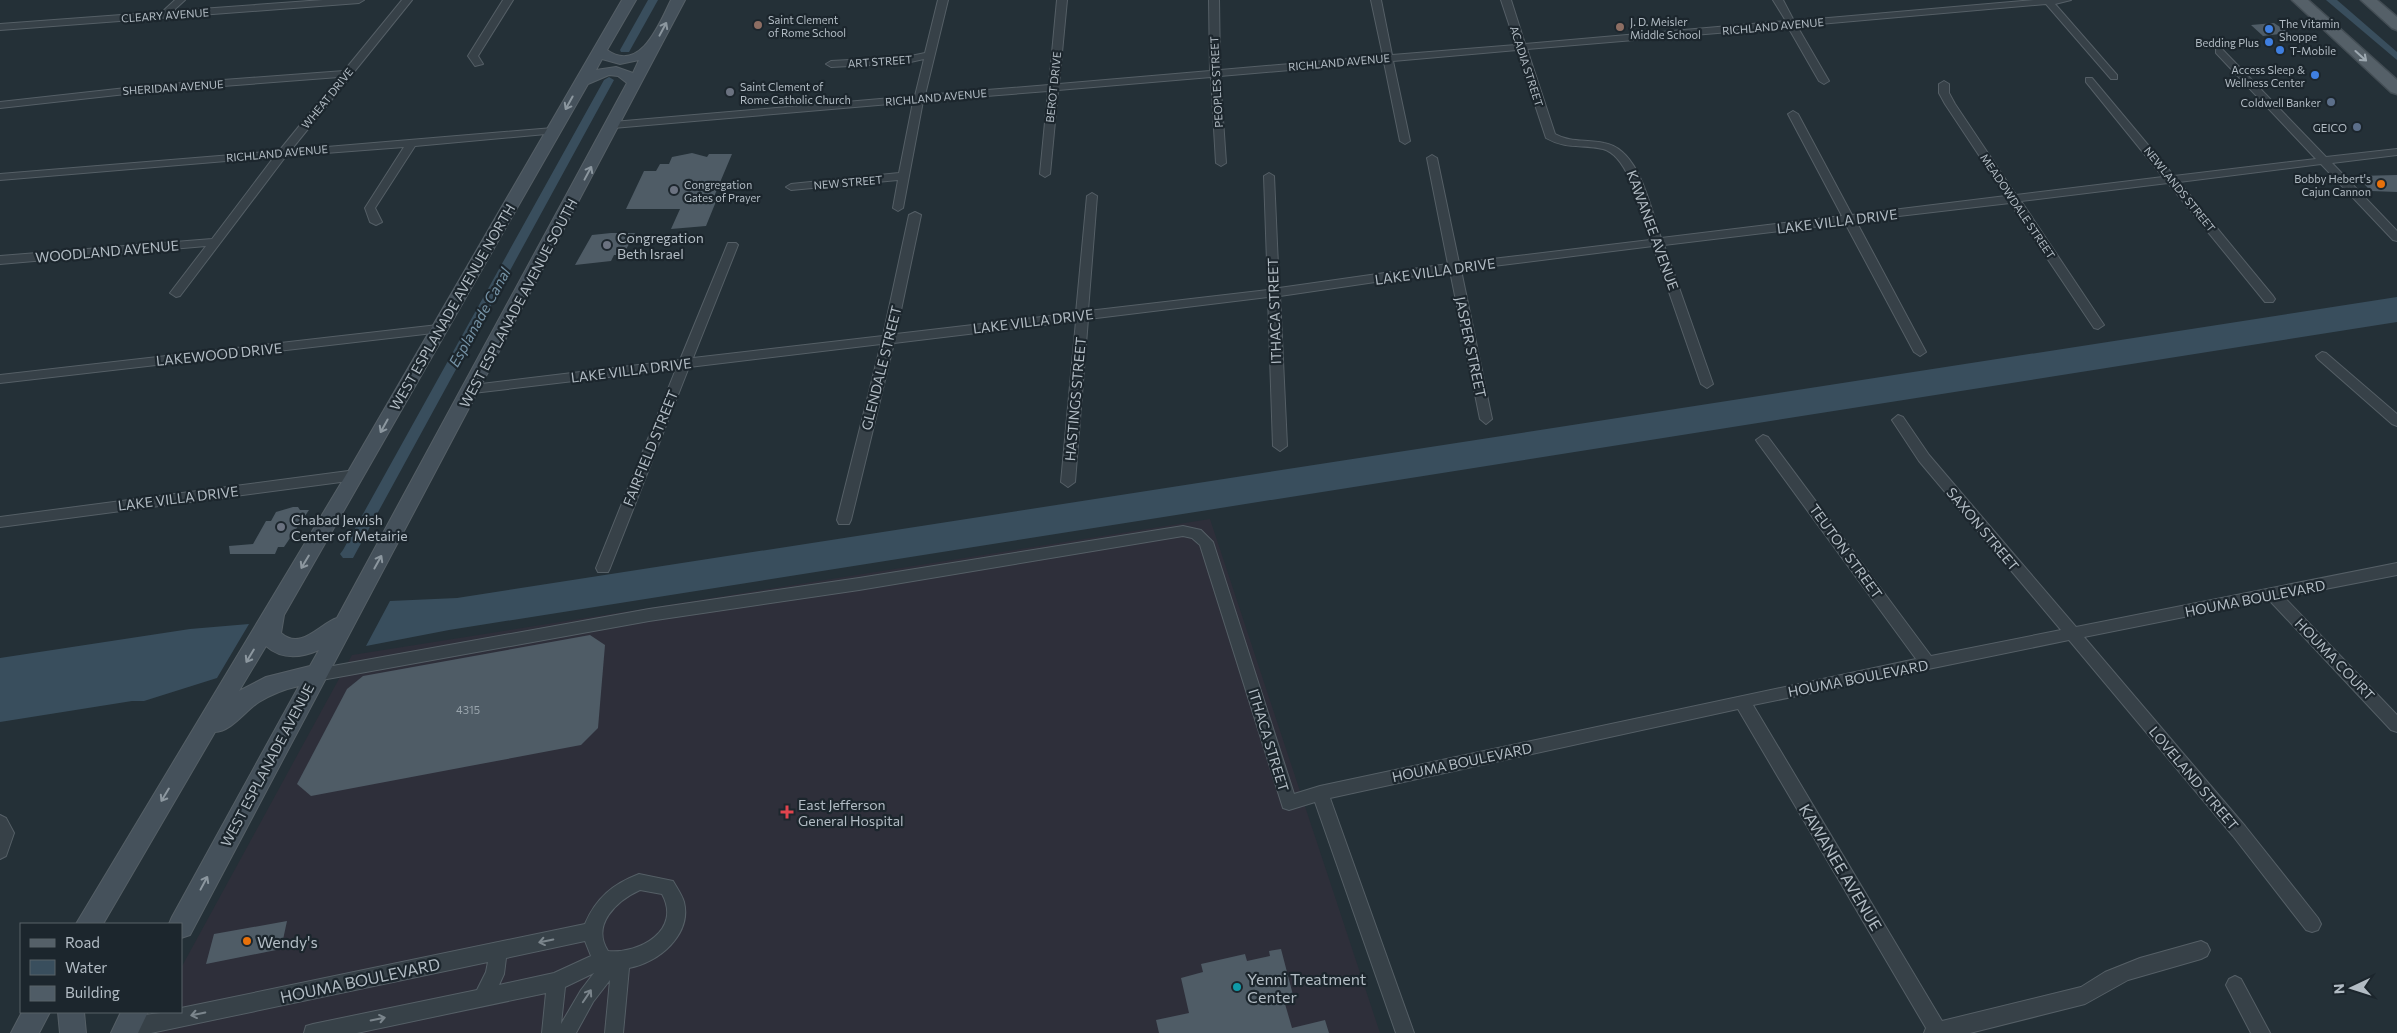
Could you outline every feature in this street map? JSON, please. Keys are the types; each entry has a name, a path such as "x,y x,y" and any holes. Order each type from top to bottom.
{"main road":[{"name":"WEST ESPLANADE AVENUE NORTH","path":"274,615 629,0"},
{"name":"WEST ESPLANADE AVENUE SOUTH","path":"350,613 473,389 678,0"},
{"path":"2301,1 2397,89"},
{"path":"2369,2 2397,25"},
{"path":"599,51 606,56 620,59 633,58 653,48"},
{"path":"580,83 599,73 618,71 625,73 634,83"},
{"path":"274,615 270,636 275,642 291,648 311,646 323,640 350,613"},
{"name":"WEST ESPLANADE AVENUE","path":"182,924 350,613"},
{"path":"94,918 274,615"},
{"path":"197,742 250,694 290,677 316,675"},
{"path":"24,1033 36,1013"},
{"path":"71,1013 73,1033"}],"street":[{"path":"164,14 180,0"},
{"name":"CLEARY AVENUE","path":"0,27 360,0"},
{"name":"WHEAT DRIVE","path":"176,293 283,153 407,0"},
{"path":"478,64 473,56 508,0"},
{"path":"898,208 920,98 943,0"},
{"name":"BEROT DRIVE","path":"1045,174 1062,0"},
{"name":"PEOPLES STREET","path":"1214,0 1215,73 1221,163"},
{"path":"1376,0 1405,142"},
{"name":"ACADIA STREET","path":"1506,0 1549,132"},
{"path":"1778,0 1824,81"},
{"name":"RICHLAND AVENUE","path":"612,125 2066,0"},
{"path":"2048,1 2114,77"},
{"path":"2219,51 2397,238"},
{"name":"ART STREET","path":"831,64 906,60 930,55"},
{"name":"SHERIDAN AVENUE","path":"0,105 144,88 346,74"},
{"name":"NEWLANDS STREET","path":"2090,80 2269,299"},
{"name":"MEADOWDALE STREET","path":"1944,84 1944,93 1950,104 2098,325"},
{"path":"1793,114 1920,352"},
{"name":"RICHLAND AVENUE","path":"0,177 554,131"},
{"name":"KAWANEE AVENUE","path":"1549,132 1550,136 1562,143 1598,143 1618,150 1625,157 1708,384"},
{"path":"376,222 370,208 411,143"},
{"name":"LAKE VILLA DRIVE","path":"473,389 1274,293 1455,267 2397,152"},
{"name":"JASPER STREET","path":"1432,158 1486,418"},
{"name":"NEW STREET","path":"791,187 905,176"},
{"name":"ITHACA STREET","path":"1269,176 1280,446"},
{"name":"HASTINGS STREET","path":"1068,482 1092,196"},
{"name":"GLENDALE STREET","path":"844,520 889,338 915,215"},
{"name":"WOODLAND AVENUE","path":"0,260 215,242"},
{"name":"FAIRFIELD STREET","path":"602,568 732,245"},
{"name":"LAKEWOOD DRIVE","path":"0,379 438,329"},
{"path":"2322,356 2396,418"},
{"name":"SAXON STREET","path":"1898,420 1924,458 2072,635"},
{"name":"TEUTON STREET","path":"1763,440 1928,664"},
{"name":"LAKE VILLA DRIVE","path":"0,522 356,475"},
{"name":"ITHACA STREET","path":"316,675 629,618 859,584 1033,554 1183,532 1196,534 1206,542 1289,803 1320,793"},
{"name":"HOUMA BOULEVARD","path":"1320,793 1742,701 2397,569"},
{"name":"HOUMA COURT","path":"2272,594 2397,724"},
{"name":"LOVELAND STREET","path":"2072,635 2233,824 2312,924"},
{"name":"KAWANEE AVENUE","path":"1742,701 1937,1032"},
{"path":"1320,793 1405,1033"},
{"path":"0,850 3,828"},
{"path":"313,1033 556,982 612,960 650,952 664,940 674,926 678,911 676,898 667,888 639,882 623,888 609,898 599,912 594,931 594,945 612,960 614,1033"},
{"name":"HOUMA BOULEVARD","path":"126,1027 594,931"},
{"path":"1937,1032 2085,995 2101,982 2123,973 2201,950"},
{"path":"482,998 495,974 498,951"},
{"path":"566,1033 587,996 612,960"},
{"path":"551,1033 556,982"},
{"path":"2235,984 2261,1033"}],"shaded area":[{"name":"East Jefferson General Hospital","path":"1210,519 1380,1033 146,1033 157,1013 182,1013 182,966 352,655"}],"water":[{"path":"2397,297 2397,322 449,630 366,646 390,601 457,598"},
{"path":"249,624 217,678 144,701 132,701 0,722 0,658 190,629"}],"building":[{"name":"The Vitamin Shoppe","path":"2274,23 2289,33 2263,36 2251,25"},
{"name":"Congregation Gates of Prayer","path":"692,153 707,157 709,154 732,154 713,199 717,199 706,226 671,229 680,209 626,209 644,171 656,171 660,164 669,164 672,157"},
{"name":"Bobby Hebert's Cajun Cannon","path":"2397,175 2397,192 2371,191 2356,176"},
{"name":"Congregation Beth Israel","path":"635,233 623,255 614,255 611,261 575,265 592,235"},
{"name":"Chabad Jewish Center of Metairie","path":"298,507 300,510 309,510 284,547 278,547 275,554 230,554 229,546 253,544 266,521 271,521 276,512"},
{"path":"590,635 605,645 598,728 581,745 311,796 297,784 347,689 363,676"},
{"name":"Wendy's","path":"287,921 281,949 206,964 214,934"},
{"name":"Yenni Treatment Center","path":"1281,949 1293,995 1283,997 1292,1028 1325,1020 1329,1033 1159,1033 1156,1020 1189,1013 1181,978 1203,972 1201,964 1245,954 1247,961 1270,956 1269,951"}],"waterway":[{"name":"Esplanade Canal","path":"625,50 653,0"},
{"path":"2331,0 2397,57"},
{"name":"Esplanade Canal","path":"348,554 609,80"}],"place":[{"name":"Saint Clement of Rome School","path":"758,25"},
{"name":"J. D. Meisler Middle School","path":"1620,27"},
{"name":"The Vitamin Shoppe","path":"2269,29"},
{"name":"Bedding Plus","path":"2269,42"},
{"name":"T-Mobile","path":"2280,50"},
{"name":"Access Sleep & Wellness Center","path":"2315,75"},
{"name":"Saint Clement of Rome Catholic Church","path":"730,92"},
{"name":"Coldwell Banker","path":"2331,102"},
{"name":"GEICO","path":"2357,127"},
{"name":"Bobby Hebert's Cajun Cannon","path":"2381,184"},
{"name":"Congregation Gates of Prayer","path":"674,190"},
{"name":"Congregation Beth Israel","path":"607,245"},
{"name":"Chabad Jewish Center of Metairie","path":"281,527"},
{"name":"East Jefferson General Hospital","path":"787,812"},
{"name":"Wendy's","path":"247,941"},
{"name":"Yenni Treatment Center","path":"1237,987"}]}
